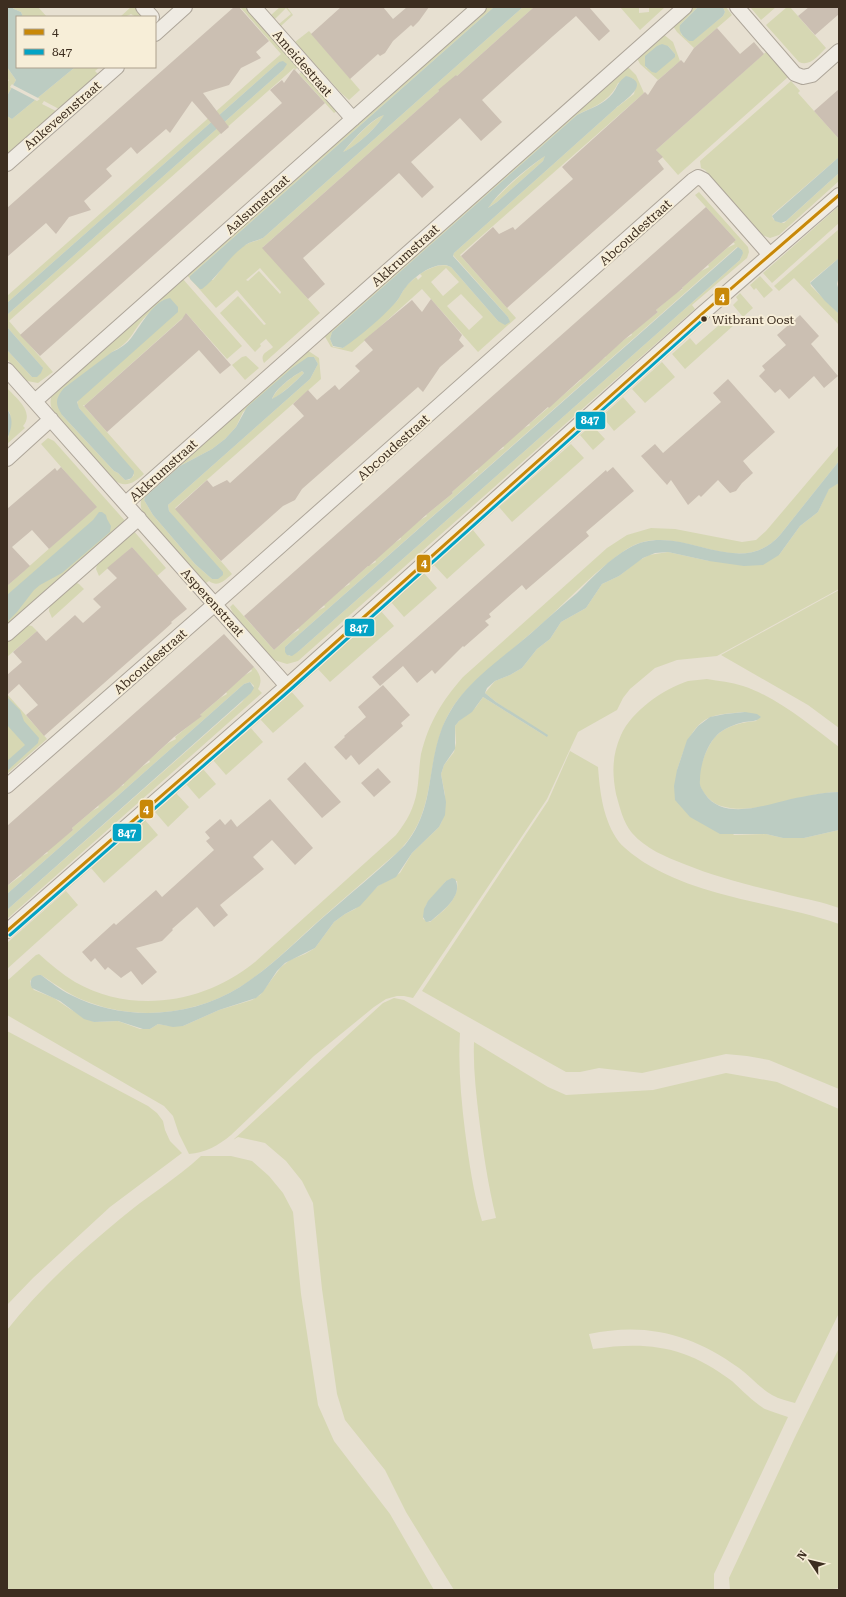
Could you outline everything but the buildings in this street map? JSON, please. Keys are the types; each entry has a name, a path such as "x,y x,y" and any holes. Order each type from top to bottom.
{"street":[{"path":"143,7 151,16"},
{"path":"157,27 185,7"},
{"name":"Ameidestraat","path":"254,7 353,119"},
{"name":"Aalsumstraat","path":"35,401 479,7"},
{"name":"Akkrumstraat","path":"126,503 685,7"},
{"path":"737,7 795,74 799,76 803,77 812,75 839,51"},
{"name":"Ankeveenstraat","path":"7,164 116,68"},
{"name":"Abcoudestraat","path":"7,786 698,177 704,180 770,255"},
{"path":"7,931 287,686 839,195"},
{"name":"Asperenstraat","path":"7,370 287,686"},
{"path":"7,459 51,420"},
{"path":"7,634 139,518"}],"green space":[{"path":"13,7 38,7 46,16 23,16 21,12"},
{"path":"131,7 135,7 143,16 134,16 131,14 121,16"},
{"path":"240,7 245,7 298,67 295,70 294,68 9,321 53,372 38,383 27,381 7,359 7,350 32,377 42,367 7,327 7,315 283,70 279,62 7,303 7,296 281,54"},
{"path":"280,7 287,7 293,15 281,26 279,24 291,14 286,8 275,19 271,15"},
{"path":"488,7 494,7 190,276 190,279 186,274"},
{"path":"523,7 534,7 457,76 455,75 456,76 440,90 438,90 439,91 263,247 262,246 320,313 264,363 263,355 273,347 266,339 260,344 261,346 255,352 220,313 238,296 264,325 266,324 237,290 216,308 190,279 213,280 240,248 263,238","holes":["260,268 281,292 280,294 259,271 248,281 246,280"]},
{"path":"620,7 639,7 639,13 649,12 649,7 665,7 640,30"},
{"path":"694,7 698,7 680,25 681,34 689,41 692,41 723,16 725,12 723,7 726,7 732,15 694,48 677,32 673,26"},
{"path":"750,7 776,7 761,20"},
{"path":"787,7 790,7 826,48 811,62 799,62 766,25"},
{"path":"309,31 360,90 349,100 295,42"},
{"path":"663,34 673,42 680,61 658,80 640,64 637,58","holes":["668,46 675,54 647,68 645,66"]},
{"path":"766,52 788,77 678,175 656,150"},
{"path":"627,66 636,75 644,93 460,255 516,318 478,352 422,289 352,352 331,347 324,335","holes":["632,78 636,84 634,94 616,108 454,253 453,255 508,317 509,322 498,321 451,267 443,265 431,268 420,274 422,276 418,280 416,277 406,286 397,301 343,348 333,347 330,339 332,332 577,115 601,103 610,95 618,83","446,268 459,282 443,296 431,282","461,294 483,317 469,330 447,306"]},
{"path":"7,67 16,80 7,96 7,83 9,80 7,79"},
{"path":"74,68 99,68 95,71 98,74 59,109 44,101 42,104 56,111 7,155 7,116 12,119"},
{"path":"302,71 337,111 334,113 299,74"},
{"path":"791,81 800,91 798,93 839,139 839,157 772,215 773,219 784,223 839,173 839,181 779,235 770,238 762,235 705,170 701,168 700,161"},
{"path":"385,114 366,136 354,146 342,153 367,126"},
{"path":"546,155 543,161 497,202 486,209 514,180"},
{"path":"699,192 748,247 749,252 747,258 692,305 695,309 298,661 287,664 274,660 233,613 230,607 233,604 274,650 292,634 299,630 298,628 317,611 325,607 324,605 343,588 350,584 349,583 368,566 376,562 375,560 394,543 401,539 400,537 427,516 426,515 453,493 452,492 471,475 478,471 477,469 504,448 503,446 522,429 530,425 529,424 581,380 580,378 599,361 606,357 605,356 625,339 632,335 631,333 658,312 656,310 683,289 682,288 701,271 709,267 708,265 727,248 735,244 733,242 736,240 695,195","holes":["737,247 742,250 740,260 299,651 289,656 285,647 295,638"]},
{"path":"839,206 839,223 772,283 763,273"},
{"path":"839,229 839,258 810,282 811,286 839,314 839,325 794,278 779,291 774,286"},
{"path":"760,276 773,290 764,298 756,288 754,290 750,285"},
{"path":"182,278 242,346 227,359 186,313 186,315 85,405 83,405 144,474 137,480 126,484 118,483 114,480 54,412 50,402 53,392","holes":["164,299 78,401 77,404 79,408 134,475 129,480 125,480 114,471 62,415 112,352 128,340 141,321"]},
{"path":"740,293 753,308 743,317 733,305 738,300 736,297"},
{"path":"723,313 734,325 685,369 672,354 690,338 696,345 719,325 718,323 723,319"},
{"path":"307,350 319,358 321,379 175,508 232,574 227,579 215,584 209,581 206,583 143,513 141,508 141,500 143,495","holes":["314,357 318,364 310,379 168,505 169,511 218,579 212,579 195,564 153,515 144,500 145,497 180,466 212,449 225,439 236,427 243,412"]},
{"path":"246,356 259,368 245,380 232,365 242,357"},
{"path":"662,362 675,377 645,403 632,389"},
{"path":"302,371 304,373 300,377 285,391 272,400 280,388"},
{"path":"7,388 26,410 27,416 23,426 25,428 7,444 11,423 10,413 7,409"},
{"path":"623,397 636,412 614,431 602,416"},
{"path":"592,425 605,439 593,450 580,435"},
{"path":"48,438 54,441 126,522 7,627 7,586 96,507 41,444"},
{"path":"571,444 584,458 512,522 499,507"},
{"path":"839,445 839,461 780,535 763,548 745,553 725,553 686,543 666,540 646,541 627,549 595,574 545,621 478,679 458,700 447,717 435,753 425,804 420,820 411,836 399,851 278,958 240,987 223,996 186,1009 148,1013 110,1009 84,1001 41,975 30,981 34,990 54,998 70,1009 94,1022 118,1021 140,1029 150,1029 158,1024 183,1026 219,1010 252,1000 260,995 281,967 290,960 315,948 334,922 355,909 378,886 400,873 412,853 439,827 442,821 445,795 441,774 444,765 454,752 456,743 455,726 476,707 483,697 547,737 485,693 495,681 522,668 537,649 550,639 561,622 586,608 602,584 619,576 638,561 649,555 668,552 709,561 779,555 800,526 818,512 829,488 839,483 839,589 717,656 677,660 655,668 630,689 623,698 617,710 578,732 547,799 413,998 397,996 386,999 374,1007 314,1056 222,1142 212,1148 189,1154 179,1134 173,1116 164,1106 7,1015 7,981 39,954 65,976 75,982 97,992 121,999 144,1001 168,1000 191,995 214,987 235,976 255,962 396,835 404,825 412,809 418,786 421,754 424,742 432,722 443,703 463,677 607,548 627,535 651,528 675,529 742,542 756,540 766,531","holes":["446,881 457,881 456,894 449,904 430,922 423,919 426,905"]},
{"path":"132,529 166,568 157,576 132,547 99,576 96,569 98,561"},
{"path":"473,530 485,545 447,579 434,565"},
{"path":"424,573 437,588 404,617 391,602"},
{"path":"75,582 84,589 52,618 49,611 50,604"},
{"path":"839,590 839,728 808,705 721,655"},
{"path":"381,611 394,626 330,682 317,668"},
{"path":"27,625 32,626 37,631 7,657 7,640"},
{"path":"254,667 260,677 258,689 262,693 7,919 7,910 242,702 254,686 250,682 244,684 7,894 7,886 22,875 21,874 40,857 48,853 46,851 73,830 72,828 92,811 99,807 98,806 117,788 124,785 123,783 150,762 149,760 168,743 176,739 175,737 201,716 200,715 227,694 226,692 245,675 252,671 251,669"},
{"path":"707,679 738,685 768,697 805,721 839,747 839,792 825,793 750,808 735,809 721,806 709,798 700,786 699,774 706,751 717,735 731,726 757,721 745,712 723,714 711,717 704,721 693,732 685,747 677,770 734,835 766,834 783,838 804,838 839,830 839,908 821,902 736,881 697,869 656,852 638,839 626,824 616,794 614,757 618,742 626,726 640,709 669,689 688,681"},
{"path":"291,691 304,706 273,733 260,719"},
{"path":"7,694 47,739 7,774"},
{"path":"250,727 263,742 226,775 213,760"},
{"path":"570,751 598,767 603,806 609,825 619,842 645,863 691,885 839,924 839,1089 769,1060 726,1054 642,1073 599,1068 580,1072 566,1072 422,991 548,801"},
{"path":"203,769 216,784 199,799 186,784"},
{"path":"176,793 189,807 168,827 155,812"},
{"path":"145,820 158,835 104,883 91,868"},
{"path":"66,891 78,905 7,969 7,943"},
{"path":"394,998 404,1000 460,1033 461,1094 468,1154 476,1199 482,1221 496,1218 484,1156 475,1080 474,1042 548,1087 566,1095 653,1090 726,1073 777,1082 839,1109 839,1313 795,1403 772,1395 739,1368 721,1356 686,1339 668,1334 630,1329 589,1334 593,1349 649,1346 682,1353 699,1360 732,1381 765,1409 788,1417 714,1574 714,1590 454,1590 406,1512 385,1470 345,1420 337,1394 322,1289 313,1203 302,1181 286,1161 265,1143 238,1137 233,1140 383,1003"},
{"path":"7,1031 148,1106 157,1113 163,1121 170,1141 182,1153 110,1207 33,1278 7,1305"},
{"path":"201,1156 231,1156 252,1161 269,1176 283,1193 293,1212 301,1294 318,1405 334,1441 390,1514 434,1590 7,1590 7,1330 46,1286 75,1258 130,1211"},
{"path":"839,1348 839,1588 827,1590 730,1590 729,1578 795,1437"}],"shaded area":[{"path":"7,7 12,7 21,12 23,16 16,16 16,68 74,68 12,119 7,116 7,96 16,80 7,67"},
{"path":"494,7 523,7 263,238 247,244 237,252 202,289 200,289 190,279 190,276","holes":["384,115 360,141 343,152 367,126"]},
{"path":"698,7 723,7 725,12 723,16 693,41 689,41 681,33 680,25"},
{"path":"662,44 668,46 675,54 675,57 656,73 652,72 645,66 645,56 657,46"},
{"path":"283,61 287,64 283,70 7,315 7,303 279,62"},
{"path":"626,76 633,79 637,83 637,87 634,92 454,253 453,256 508,317 510,322 505,325 498,321 451,267 440,265 427,270 415,278 390,308 350,343 343,348 333,346 330,339 332,332 577,115 610,97 619,83","holes":["545,156 543,161 497,202 488,208 514,180"]},
{"path":"839,157 839,173 786,221 781,223 775,221 772,216"},
{"path":"738,247 743,253 740,260 299,651 292,656 287,655 285,652 285,647"},
{"path":"839,258 839,276 837,284 839,291 839,314 825,301 810,283"},
{"path":"170,298 178,307 178,312 77,402 79,408 134,471 132,477 125,480 114,471 62,415 58,408 57,402 59,395 64,388 112,352 128,342 153,308 164,300"},
{"path":"7,327 43,368 37,377 32,377 7,350"},
{"path":"308,357 314,357 318,364 310,379 168,505 169,511 223,572 223,575 218,579 212,579 195,564 153,515 144,500 145,497 180,466 212,449 225,439 236,427 247,407 292,368","holes":["302,371 304,373 285,391 272,399 285,383"]},
{"path":"7,409 11,416 12,424 7,439"},
{"path":"839,461 839,483 829,489 818,512 800,526 779,555 763,565 744,566 709,561 668,552 655,553 643,558 619,576 602,584 586,608 561,622 550,639 537,649 522,668 495,681 487,688 485,693 496,702 548,735 547,737 483,697 472,712 459,721 455,726 455,749 444,765 441,774 446,802 445,815 439,827 412,853 396,877 378,886 360,906 334,922 315,948 285,963 277,971 263,992 256,998 219,1010 183,1026 173,1027 158,1024 150,1029 143,1029 118,1021 94,1022 84,1019 60,1001 32,988 32,978 41,975 67,993 91,1004 113,1010 135,1013 157,1013 200,1005 221,997 240,987 281,956 405,845 415,831 426,803 437,744 444,723 455,704 466,690 483,673 577,593 608,563 629,548 648,541 668,540 727,553 745,553 763,548 780,535"},
{"path":"99,512 106,515 111,526 110,532 62,573 34,590 7,622 7,595 93,520"},
{"path":"250,682 254,688 251,693 7,910 7,894 244,684"},
{"path":"7,697 20,710 24,721 39,738 38,743 7,771 7,761 25,745 7,725"},
{"path":"745,712 757,714 761,717 755,721 737,724 722,731 713,740 704,756 700,782 705,794 713,802 723,807 745,809 815,794 839,792 839,830 804,838 783,838 766,834 720,834 690,817 675,800 674,786 677,770 687,740 698,726 710,717"},
{"path":"452,878 455,879 457,885 457,891 454,897 441,913 431,921 426,922 423,917 424,909 428,901 446,881"}],"pier":[{"path":"12,84 40,99 37,101 10,87"}],"transit line":[{"name":"4","path":"7,931 287,686 703,313 839,195"},
{"name":"847","path":"10,935 290,690 706,317"}],"place":[{"name":"Witbrant Oost","path":"704,319"}]}
